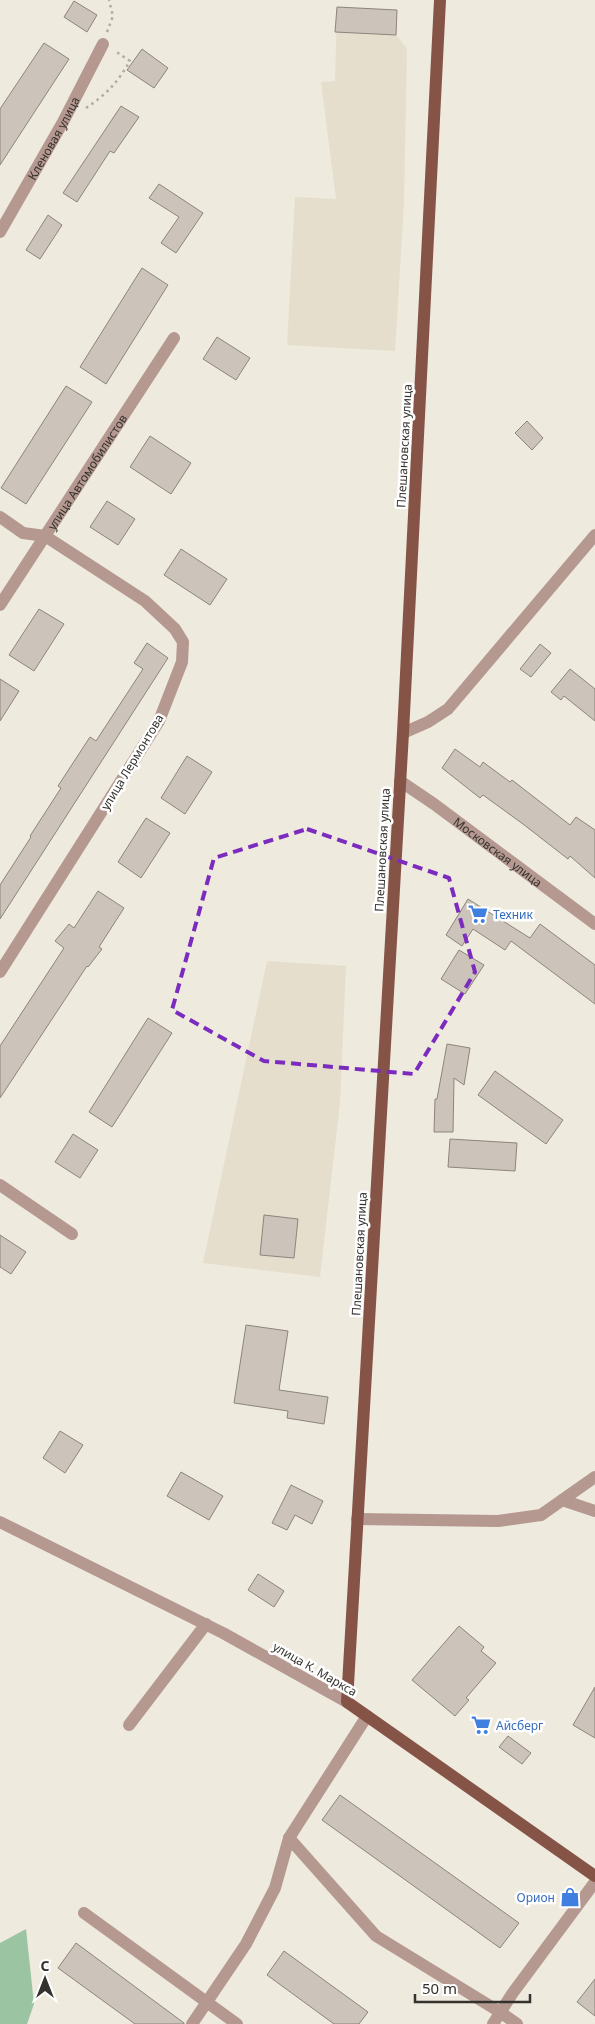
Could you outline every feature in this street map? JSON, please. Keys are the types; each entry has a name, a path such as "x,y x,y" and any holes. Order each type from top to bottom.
{"main road":[{"name":"Плешановская улица","path":"347,1702 403,732 440,0"},
{"name":"улица К. Маркса","path":"347,1702 595,1876"}],"street":[{"name":"Кленовая улица","path":"0,232 63,122 103,44"},
{"name":"улица Автомобилистов","path":"0,605 174,338"},
{"path":"0,517 23,532 45,536"},
{"path":"403,732 428,722 448,709 595,535"},
{"name":"улица Лермонтова","path":"0,972 159,721 182,662 183,642 176,629 145,601 45,536"},
{"path":"585,547 595,557"},
{"name":"Московская улица","path":"400,781 434,804 595,924"},
{"path":"0,1185 72,1234"},
{"path":"357,1519 498,1521 541,1515 595,1477"},
{"path":"562,1500 595,1511"},
{"name":"улица К. Маркса","path":"0,1522 206,1624 347,1702"},
{"path":"129,1725 206,1624"},
{"path":"192,2024 246,1944 275,1888 289,1838 367,1716"},
{"path":"289,1838 376,1936 517,2024"},
{"path":"493,2024 512,1994 595,1882"},
{"path":"84,1913 237,2024"}],"highlighted area":[{"path":"307,829 449,878 475,972 414,1074 264,1061 172,1010 214,858"}],"shaded area":[{"path":"337,7 397,10 396,35 407,49 404,203 395,351 287,345 295,197 336,199 321,82 335,81"},
{"path":"267,961 346,966 340,1103 320,1277 203,1263"}],"green space":[{"path":"26,1929 34,2004 27,2024 0,2024 0,1943"}],"building":[{"path":"74,1 97,15 87,32 64,17"},
{"path":"337,7 397,10 396,35 335,32"},
{"path":"44,43 69,59 0,165 0,109"},
{"path":"142,49 168,68 154,88 127,70"},
{"path":"121,106 139,117 114,153 110,151 77,202 63,193"},
{"path":"159,184 203,213 176,253 161,243 179,217 149,198"},
{"path":"48,215 62,225 40,259 26,250"},
{"path":"142,268 168,285 106,384 80,367"},
{"path":"217,337 250,358 236,380 203,359"},
{"path":"66,386 92,402 26,504 1,488"},
{"path":"527,421 543,438 532,450 515,433"},
{"path":"150,436 191,463 171,494 130,467"},
{"path":"107,501 135,519 118,545 90,527"},
{"path":"181,549 227,579 210,605 164,575"},
{"path":"39,609 64,624 34,671 9,655"},
{"path":"147,643 168,658 0,919 0,885 61,788 58,786 90,737 96,741 143,669 134,663"},
{"path":"540,644 551,653 531,677 520,669"},
{"path":"570,669 595,689 595,721 564,696 561,700 551,692"},
{"path":"0,679 19,691 0,721"},
{"path":"455,749 480,767 483,762 510,782 512,780 570,825 576,817 595,830 595,878 570,856 568,859 483,795 480,798 442,768"},
{"path":"187,756 212,772 185,814 161,798"},
{"path":"146,818 170,833 141,878 118,862"},
{"path":"98,891 124,908 99,947 102,949 87,966 0,1098 0,1046 64,948 55,941 69,924 74,928"},
{"path":"468,899 530,938 540,924 595,965 595,1004 511,941 505,950 473,929 462,946 446,935"},
{"path":"459,950 484,965 465,994 441,979"},
{"path":"148,1018 172,1033 112,1127 89,1112"},
{"path":"447,1044 470,1048 464,1085 454,1078 453,1132 434,1132 435,1099 437,1099"},
{"path":"495,1071 563,1120 546,1144 478,1095"},
{"path":"73,1134 98,1150 80,1178 55,1162"},
{"path":"450,1139 517,1143 515,1171 448,1167"},
{"path":"264,1215 298,1219 294,1258 260,1255"},
{"path":"0,1235 26,1252 11,1274 0,1267"},
{"path":"246,1325 288,1331 279,1390 328,1397 324,1424 287,1418 288,1411 234,1403"},
{"path":"60,1431 83,1445 65,1473 43,1458"},
{"path":"181,1472 223,1496 209,1520 167,1496"},
{"path":"291,1485 323,1501 312,1524 295,1515 287,1530 272,1523"},
{"path":"258,1574 284,1591 274,1607 248,1590"},
{"path":"459,1626 484,1647 481,1651 496,1663 466,1698 469,1700 455,1716 412,1680"},
{"path":"595,1687 595,1738 573,1725"},
{"path":"508,1736 531,1753 522,1764 499,1747"},
{"path":"340,1795 519,1923 500,1948 322,1820"},
{"path":"76,1943 184,2024 135,2024 58,1968"},
{"path":"284,1951 368,2012 359,2024 334,2024 267,1975"},
{"path":"595,1979 595,2016 577,2002"}],"place":[{"name":"Техник","path":"478,914"},
{"name":"Айсберг","path":"481,1725"},
{"name":"Орион","path":"570,1897"}]}
